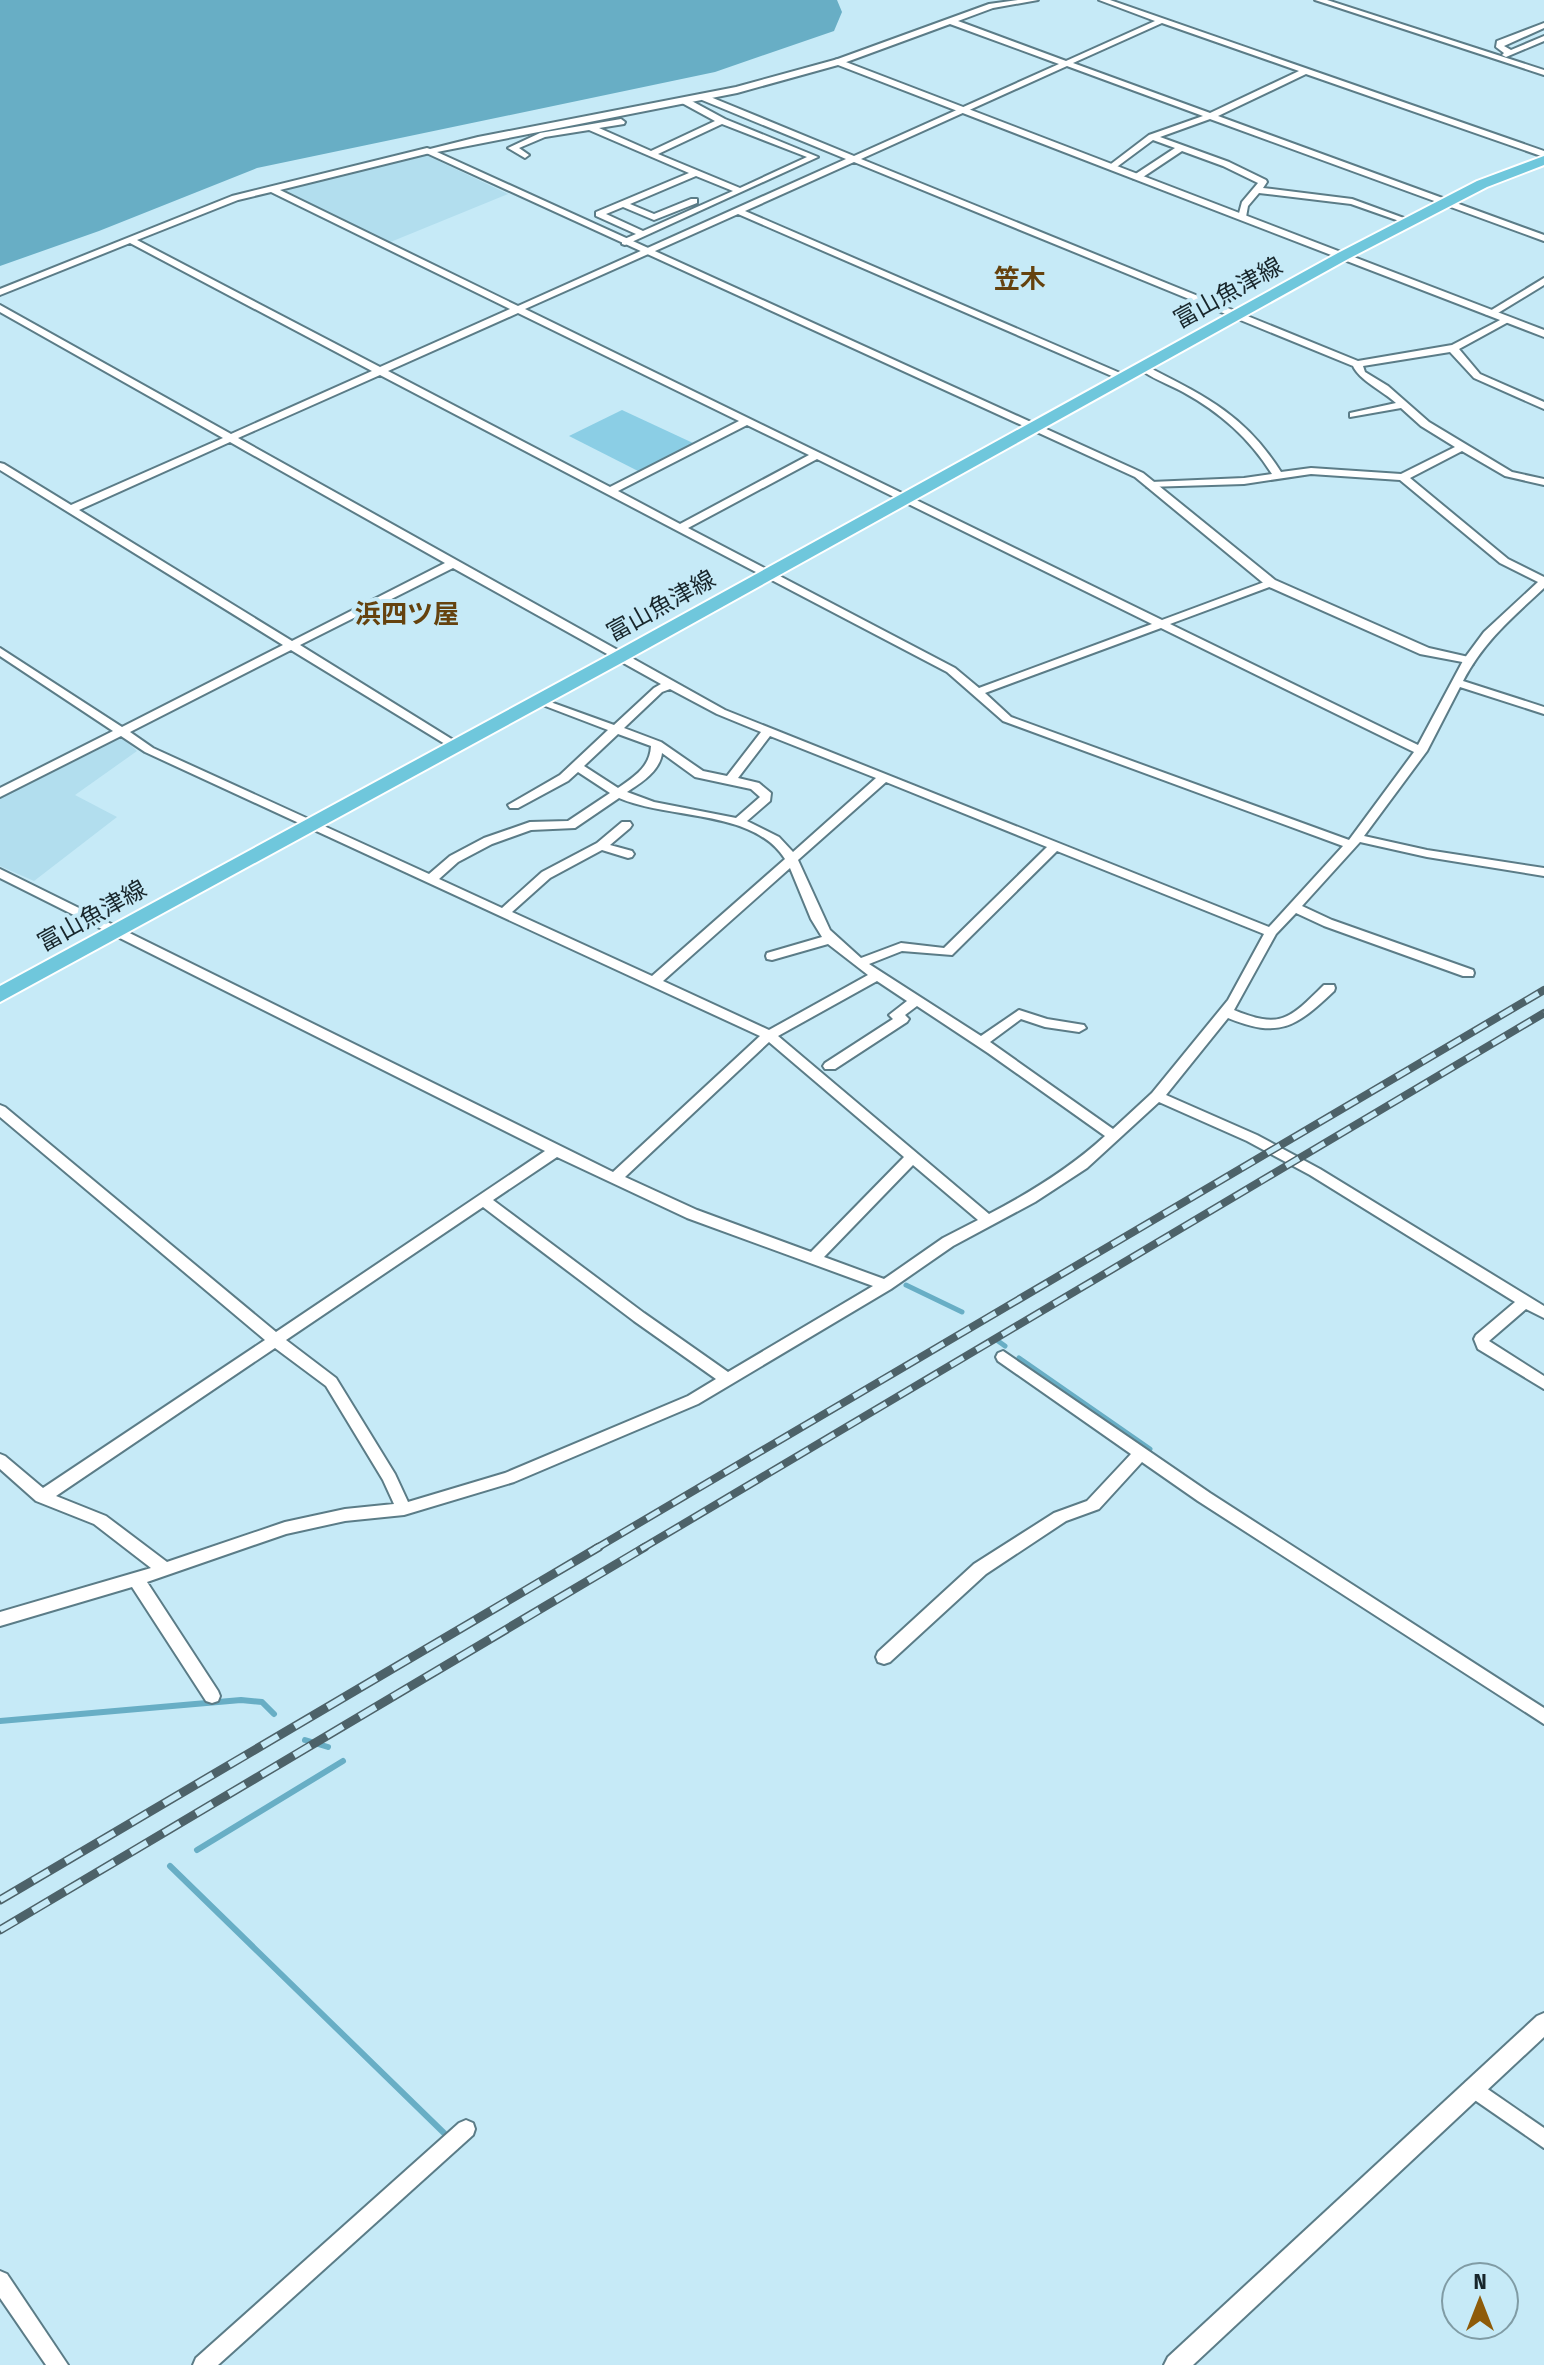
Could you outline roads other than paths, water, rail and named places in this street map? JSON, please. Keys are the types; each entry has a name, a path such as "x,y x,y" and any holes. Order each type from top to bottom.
{"main road":[{"name":"富山魚津線","path":"0,995 1343,256 1542,153"}],"street":[{"path":"0,292 192,214 270,188 586,117 705,98 783,80 992,6 1034,0"},
{"path":"1103,0 1542,153"},
{"path":"1319,0 1544,73"},
{"path":"950,21 1544,238"},
{"path":"72,509 1161,21"},
{"path":"1511,53 1500,47 1500,43 1544,25"},
{"path":"1498,59 1544,38"},
{"path":"838,62 1544,334"},
{"path":"1111,167 1152,137 1211,116 1305,71"},
{"path":"705,98 1357,364 1467,344 1507,320"},
{"path":"625,242 814,157 722,121 685,101"},
{"path":"651,154 722,121"},
{"path":"525,155 512,148 543,135 621,122"},
{"path":"590,127 740,191"},
{"path":"1152,137 1258,177 1263,182 1259,190 1248,198 1241,210 1242,217"},
{"path":"1137,177 1182,147"},
{"path":"427,151 1139,475 1271,583 1425,651 1468,661"},
{"path":"643,234 599,214 696,173"},
{"path":"662,187 672,192"},
{"path":"270,188 1165,623 1421,751"},
{"path":"1259,190 1352,202 1408,221"},
{"path":"683,196 707,206"},
{"path":"654,217 694,201"},
{"path":"623,204 669,223"},
{"path":"739,211 1124,378"},
{"path":"130,240 951,670 1007,719 1354,841 1544,872"},
{"path":"1490,314 1544,281"},
{"path":"0,308 721,712 1271,932"},
{"path":"1452,348 1477,376 1544,406"},
{"path":"1357,364 1361,374 1385,388 1425,424 1509,474 1544,482"},
{"path":"1143,368 1219,407 1250,435 1277,474"},
{"path":"1354,415 1401,405"},
{"path":"611,491 747,421"},
{"path":"1151,485 1244,481 1311,471 1403,477 1462,447"},
{"path":"682,527 817,455"},
{"path":"3,471 72,509 454,745"},
{"path":"0,1619 136,1579 285,1528 345,1515 404,1509 509,1478 693,1400 886,1285 948,1242 1030,1199 1082,1165 1157,1096 1226,1012 1271,932 1354,841 1421,751 1468,661 1488,634 1544,582 1504,561 1403,477"},
{"path":"0,793 452,564"},
{"path":"978,692 1271,583"},
{"path":"0,651 149,750 769,1035 987,1220"},
{"path":"1456,682 1544,711"},
{"path":"514,805 564,778 658,690 669,685"},
{"path":"538,701 657,744 699,774 755,786 765,793 766,798 737,823"},
{"path":"731,780 768,731"},
{"path":"430,880 454,859 488,841 530,826 571,825 642,777 656,759 657,744"},
{"path":"577,766 616,792 655,805 737,823 775,840 793,861 816,918 831,939 877,976 981,1042 1115,1137"},
{"path":"654,982 884,778"},
{"path":"504,913 546,875 601,846 626,825"},
{"path":"601,846 628,854"},
{"path":"860,963 901,947 947,952 1055,846"},
{"path":"0,873 556,1151 692,1214 886,1285"},
{"path":"1294,907 1328,923 1468,973"},
{"path":"772,956 831,939"},
{"path":"615,1178 769,1035 877,976"},
{"path":"1226,1012 1251,1023 1280,1026 1295,1021 1329,988"},
{"path":"830,1066 902,1019 896,1015 917,1000"},
{"path":"981,1042 1019,1014 1045,1023 1079,1028"},
{"path":"1157,1096 1252,1138 1315,1172 1544,1313"},
{"path":"0,1110 276,1341 331,1382 390,1478 404,1509"},
{"path":"42,1497 556,1151"},
{"path":"815,1257 913,1157"},
{"path":"484,1201 729,1380"},
{"path":"1525,1301 1481,1339 1483,1345 1544,1383"},
{"path":"1003,1357 1140,1454 1544,1717"},
{"path":"884,1657 980,1569 1060,1517 1093,1505 1140,1454"},
{"path":"0,1460 42,1497 100,1520 164,1569"},
{"path":"136,1579 212,1696"},
{"path":"1176,2365 1544,2023"},
{"path":"1473,2088 1544,2139"},
{"path":"203,2365 466,2129"},
{"path":"0,2281 58,2365"}],"waterway":[{"path":"906,1285 962,1312"},
{"path":"998,1341 1005,1346"},
{"path":"1019,1358 1150,1449"},
{"path":"0,1721 241,1700 262,1702 274,1714"},
{"path":"305,1740 328,1747"},
{"path":"197,1850 343,1761"},
{"path":"170,1866 444,2133"}],"railway":[{"path":"595,1549 1544,990"},
{"path":"641,1549 1544,1013"},
{"path":"0,1900 599,1547"},
{"path":"0,1930 645,1547"}],"district":[{"name":"笠木","path":"1020,279"},
{"name":"浜四ツ屋","path":"407,614"}]}
